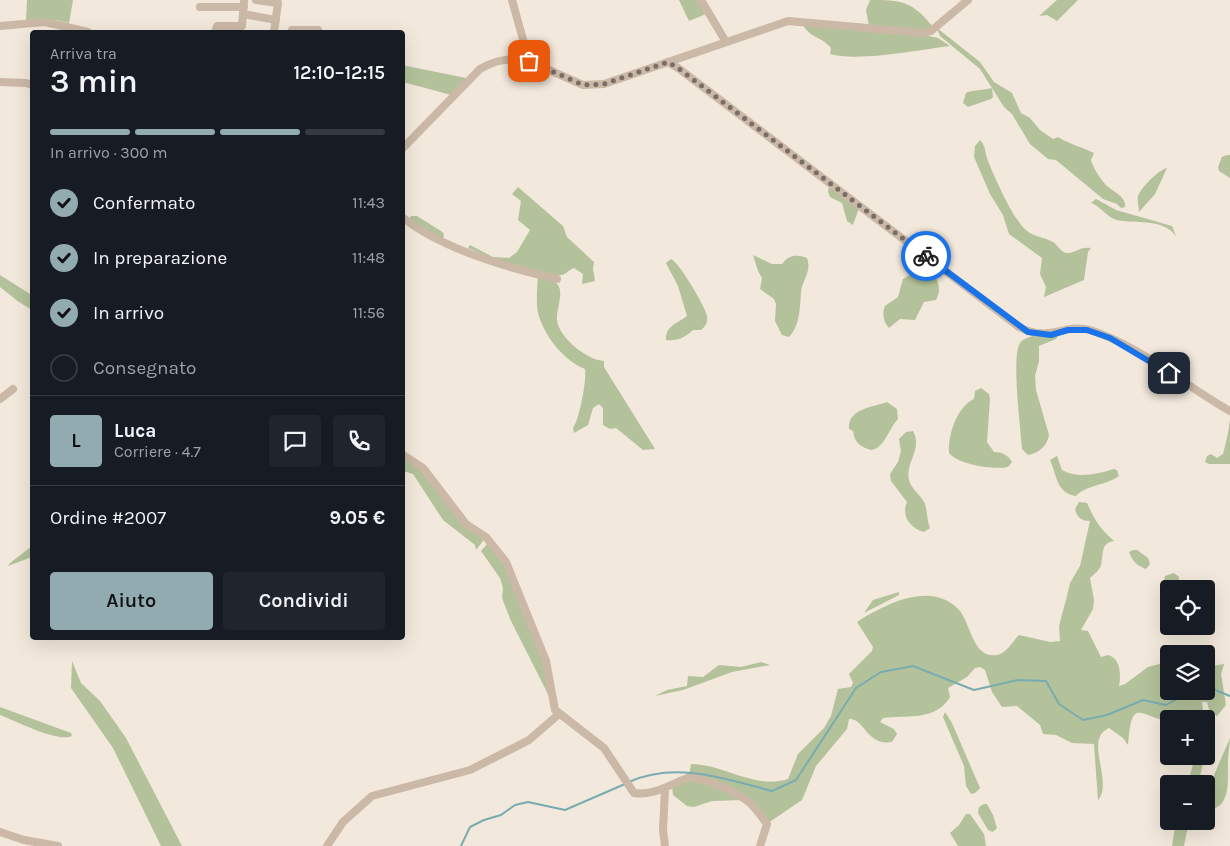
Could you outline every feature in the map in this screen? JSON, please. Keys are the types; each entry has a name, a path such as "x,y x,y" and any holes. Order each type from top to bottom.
{"street":[{"path":"256,0 278,3 274,30"},
{"path":"512,0 529,61"},
{"path":"701,0 726,42"},
{"path":"405,146 480,69 492,62 502,60 529,61 583,85 604,84 788,21 907,33 931,31 968,0"},
{"path":"200,7 244,7 276,20"},
{"path":"216,30 218,26 242,26 244,7"},
{"path":"0,26 45,22 79,30"},
{"path":"292,30 318,30"},
{"path":"668,62 1019,327 1036,334 1051,335 1068,330 1087,330 1110,338 1230,411"},
{"path":"0,82 30,85"},
{"path":"405,219 440,240 515,270 557,280"},
{"path":"0,399 13,389"},
{"path":"405,456 424,468 466,524 486,537 506,562 546,661 555,710 604,748 634,793 641,794 665,789 687,778 705,780 749,802 767,824 760,846"},
{"path":"327,846 344,822 372,796 470,770 528,740 559,714"},
{"path":"665,789 663,830 665,846"},
{"path":"0,832 24,840 58,846"}],"green space":[{"path":"27,0 73,0 69,23 56,20 26,21"},
{"path":"679,0 698,0 706,14 689,21"},
{"path":"870,0 906,4 919,12 933,27 923,30 869,26 866,10"},
{"path":"1057,0 1078,0 1057,21 1047,15 1039,16"},
{"path":"801,22 925,35 938,38 950,46 872,56 842,56 830,54 831,48 808,32"},
{"path":"937,28 980,62 994,82 1012,93 1021,113 1030,118 1040,130 1053,139 1058,137 1094,153 1091,160 1095,170 1105,184 1124,200 1125,207 1121,208 1117,204 1103,199 1056,160 1048,159 1030,144 1012,114 1004,107 980,69 940,36"},
{"path":"405,66 466,78 451,95 405,83"},
{"path":"992,88 993,97 991,99 968,107 963,103 966,93"},
{"path":"980,140 1005,198 1016,218 1027,231 1053,242 1066,253 1091,248 1088,252 1084,280 1044,297 1046,287 1040,274 1042,258 1009,234 1003,215 990,194 974,157 975,146"},
{"path":"1230,155 1230,178 1219,171 1218,167 1222,157"},
{"path":"1167,168 1155,194 1139,212 1138,196 1146,184 1163,169"},
{"path":"829,186 859,208 853,225 847,221 842,203 830,197 828,192"},
{"path":"518,187 563,226 567,237 594,262 595,281 582,284 583,274 574,268 563,275 539,273 514,266 468,248 470,245 493,257 509,258 517,252 530,230 518,220 521,201 512,194"},
{"path":"1096,199 1116,210 1172,226 1176,236 1164,226 1113,219 1091,203"},
{"path":"411,216 417,216 441,231 444,234 443,240 409,219"},
{"path":"753,255 772,264 782,264 793,256 807,258 808,272 802,288 799,316 793,333 789,337 782,335 775,321 776,304 774,299 760,289 762,278"},
{"path":"671,259 680,268 702,303 707,318 706,324 701,330 693,330 687,335 674,340 666,340 666,335 670,328 687,316 678,286 666,263"},
{"path":"926,269 938,282 939,291 936,300 924,302 915,320 900,319 889,328 885,323 885,306 898,297 903,279 916,271"},
{"path":"0,275 30,294 30,309 19,302 0,287"},
{"path":"538,277 552,280 558,285 560,297 557,320 563,334 568,341 582,352 597,360 604,361 604,367 655,449 643,450 616,428 610,429 603,425 603,408 599,404 593,408 588,425 574,433 573,428 578,417 584,390 585,369 562,354 545,330 537,309"},
{"path":"1040,333 1059,334 1056,339 1039,346 1039,361 1035,376 1036,390 1049,435 1042,448 1036,453 1028,455 1022,449 1016,378 1017,351 1022,341"},
{"path":"981,388 989,394 990,399 987,442 994,452 1009,457 1012,462 1008,467 977,466 960,461 949,453 950,438 958,415 974,399 975,391"},
{"path":"887,402 897,409 898,419 883,442 876,449 871,450 858,444 853,431 849,429 849,422 852,417 868,407"},
{"path":"1230,419 1230,464 1209,464 1205,462 1207,456 1211,454 1217,458 1223,454"},
{"path":"913,431 916,444 908,473 912,486 925,504 930,528 924,532 915,528 908,521 905,512 907,502 891,481 890,474 898,462 901,451 899,439 906,432"},
{"path":"1057,456 1062,470 1068,473 1088,475 1114,469 1117,470 1119,476 1080,492 1076,496 1069,494 1064,491 1058,482 1050,460"},
{"path":"405,459 418,466 482,537 483,541 476,550 475,545 443,520 413,474 405,472"},
{"path":"1079,502 1087,503 1098,524 1114,541 1106,544 1100,567 1090,578 1094,600 1093,609 1081,630 1088,631 1101,657 1108,655 1118,663 1120,673 1119,686 1125,684 1148,667 1160,664 1160,700 1215,700 1215,666 1224,664 1221,674 1226,705 1217,716 1215,710 1209,710 1207,702 1202,702 1203,710 1160,710 1160,719 1138,713 1132,720 1128,745 1123,738 1109,728 1102,734 1099,741 1098,751 1103,783 1102,792 1098,800 1094,744 1072,743 1056,735 1043,734 1040,725 1017,706 1002,707 992,692 985,670 980,667 975,668 967,677 948,688 950,697 937,710 920,715 883,718 880,722 894,729 897,734 892,742 877,740 859,723 849,719 847,729 816,766 802,800 771,821 768,822 744,800 712,801 694,807 687,806 673,795 672,786 690,771 691,764 703,765 764,781 776,782 788,779 798,754 824,728 831,716 838,689 851,687 853,683 849,674 872,651 873,647 857,622 894,603 922,596 936,597 949,602 964,617 978,647 989,655 997,655 1004,652 1019,635 1050,642 1060,641 1059,626 1070,583 1080,566 1090,521 1082,520 1077,515 1075,509"},
{"path":"488,543 500,556 544,658 552,702 511,621 502,598 503,588 500,578 481,551"},
{"path":"30,548 30,558 8,566"},
{"path":"1137,550 1148,558 1150,564 1146,569 1134,561 1129,552"},
{"path":"1174,573 1179,577 1179,580 1164,580 1165,576"},
{"path":"899,592 899,595 864,613 873,600"},
{"path":"72,661 81,683 100,701 126,738 182,846 161,846 113,748 71,688"},
{"path":"761,662 770,665 732,672 683,690 655,696 667,690 687,686 688,676 703,677 719,665 741,667"},
{"path":"0,707 71,733 72,736 57,737 26,726 0,715"},
{"path":"945,712 952,723 980,788 975,793 971,794 966,786 964,766 943,717"},
{"path":"1230,738 1226,795 1220,805 1215,808 1214,775"},
{"path":"1193,765 1203,765 1200,775 1190,775"},
{"path":"987,804 993,815 997,828 993,832 988,830 978,813 979,807"},
{"path":"966,814 970,814 984,834 986,846 958,846 950,833 959,825"},
{"path":"1175,830 1187,830 1184,846 1172,846"}],"waterway":[{"path":"629,782 647,776 683,772 718,777 772,791 796,780 856,688 881,672 913,666 974,690 1018,680 1046,681 1059,704 1083,720 1107,715 1143,700 1166,705 1175,700"},
{"path":"1215,690 1230,696"},
{"path":"461,846 470,827 501,815 515,805 528,802 565,810 625,784"}],"way so far":[{"path":"529,61 534,65 583,85 604,84 668,62 926,256"}],"route":[{"path":"926,256 1028,332 1051,335 1068,330 1087,330 1110,338 1169,373"}]}
